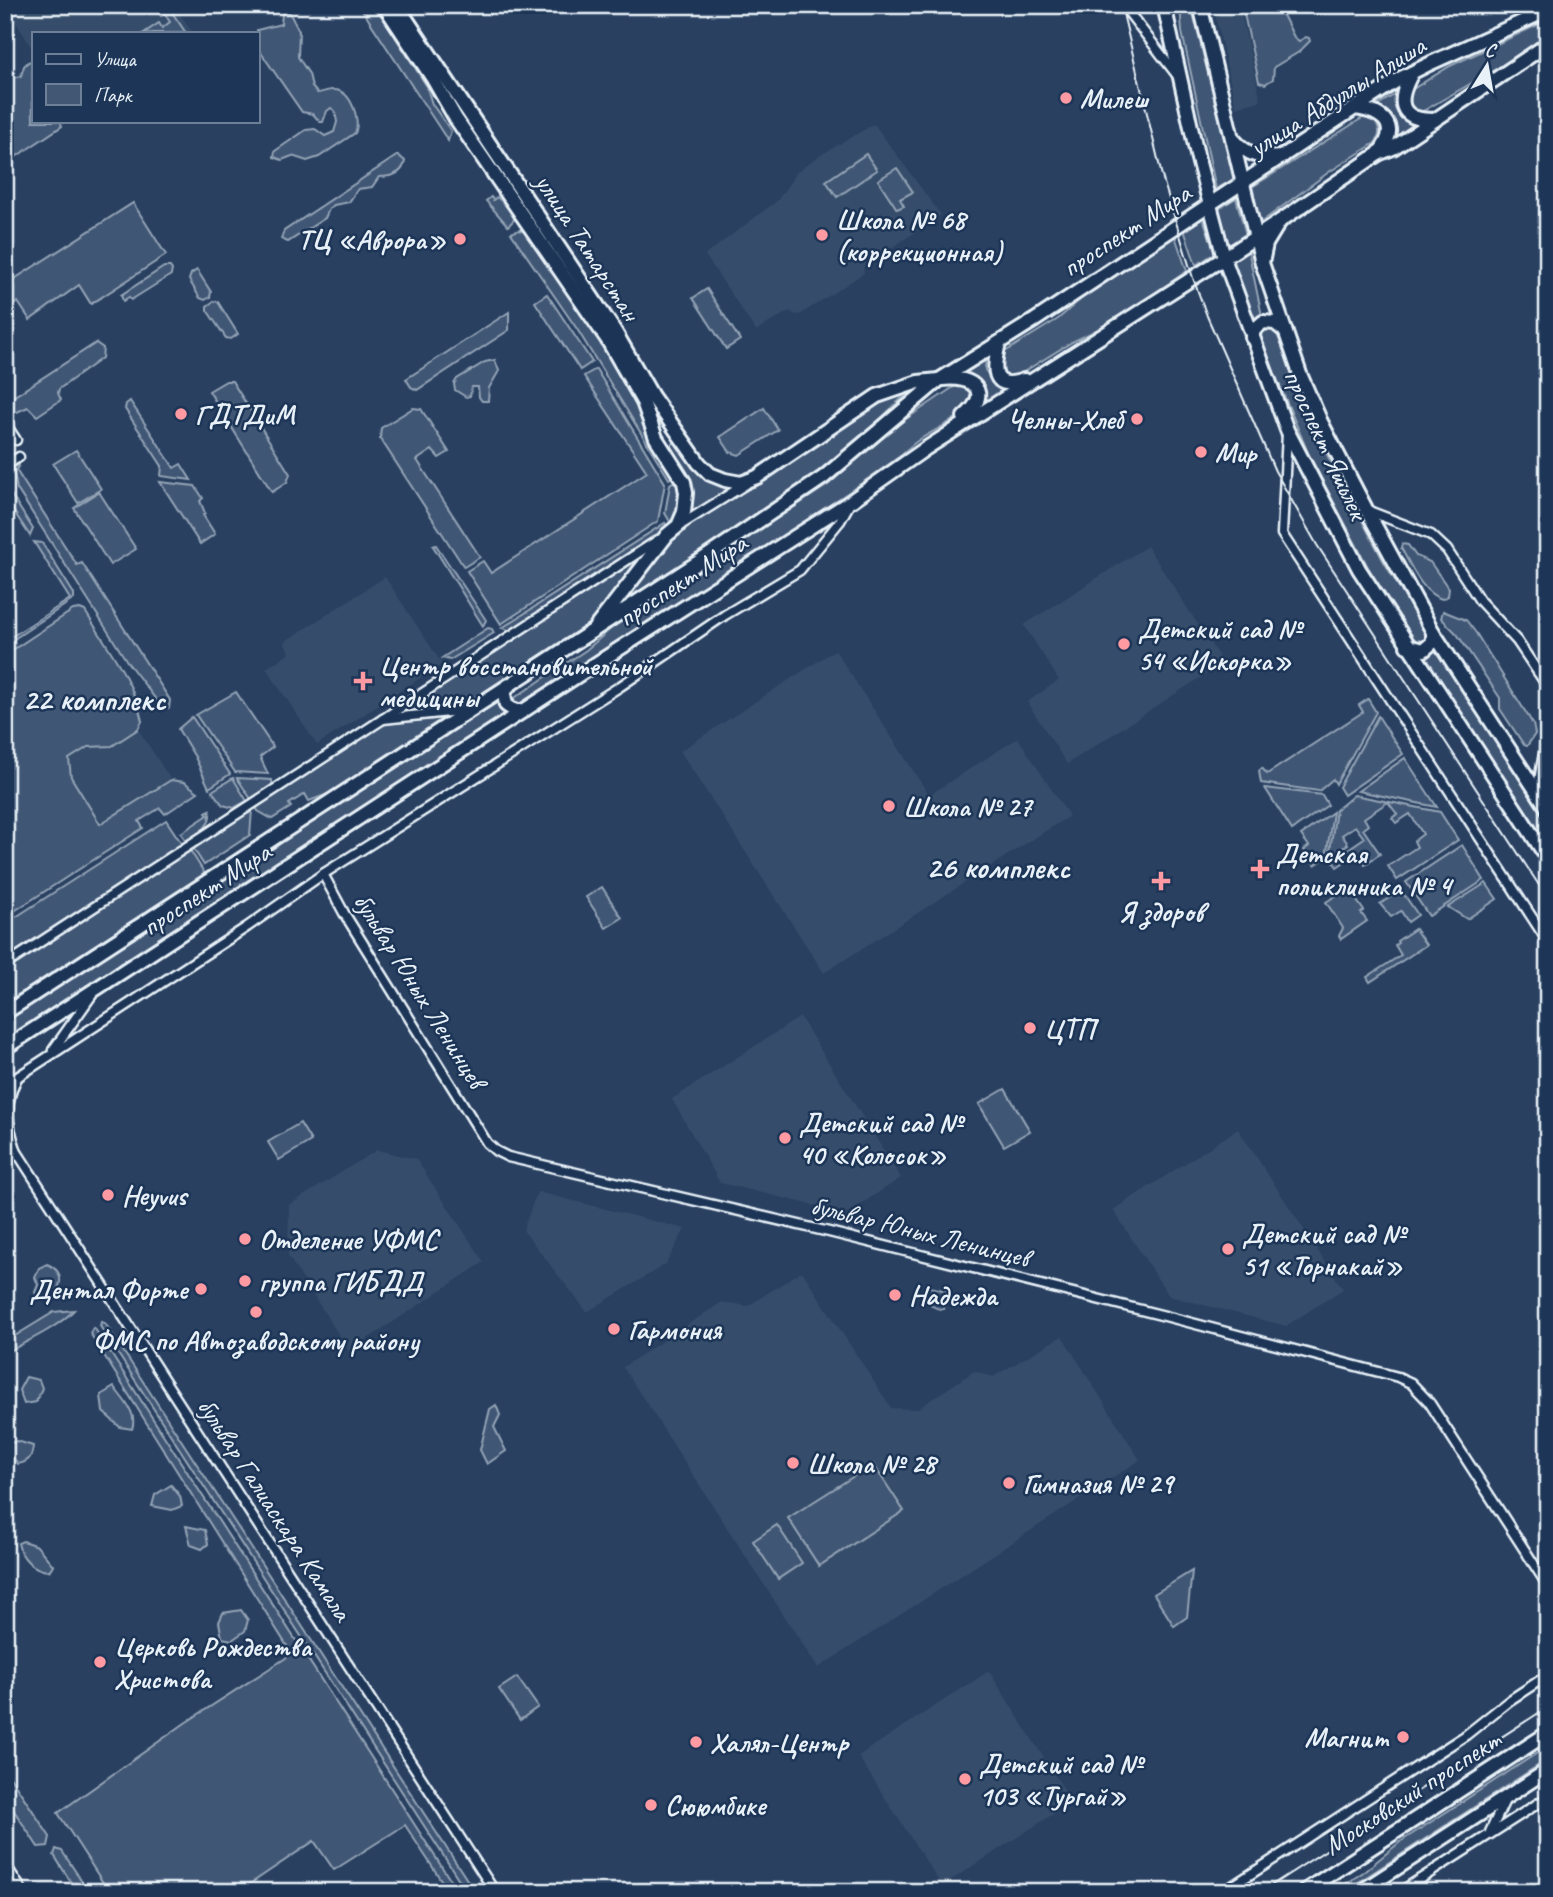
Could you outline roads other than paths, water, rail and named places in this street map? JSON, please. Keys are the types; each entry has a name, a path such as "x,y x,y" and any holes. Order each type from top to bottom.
{"main road":[{"name":"улица Татарстан","path":"384,5 456,119 607,339 643,402 656,438 684,482 686,502 678,526"},
{"name":"улица Татарстан","path":"397,5 614,330 652,396 699,463 710,474 725,480 741,483 757,477"},
{"name":"проспект Яшьлек","path":"1164,5 1209,205 1224,258 1287,430 1359,569 1548,859"},
{"name":"проспект Яшьлек","path":"1200,5 1262,263 1300,373 1321,422 1433,632 1548,809"},
{"name":"улица Абдуллы Алиша","path":"1230,192 1412,73 1548,10"},
{"path":"1256,237 1548,44"},
{"path":"1412,73 1404,88 1402,106 1415,117 1434,120"},
{"path":"1355,108 1379,114 1388,125 1388,142 1378,154"},
{"path":"1232,138 1242,149 1256,156 1282,157"},
{"name":"проспект Мира","path":"5,1013 592,632 824,477 939,380 1230,192"},
{"path":"1262,263 1266,244 1280,221"},
{"name":"проспект Мира","path":"5,1048 852,500 925,449 1256,237"},
{"path":"1252,338 1254,330 1263,322 1275,323 1285,332"},
{"path":"999,343 993,370 1003,383 1012,384 1043,374"},
{"path":"757,477 877,396 918,382 957,377 970,382 976,387 976,407 925,449"},
{"path":"656,438 668,440 676,428"},
{"path":"592,632 667,535 678,526"},
{"path":"1408,646 1424,650 1433,642 1433,632"},
{"path":"508,686 504,694 506,705 515,711 523,711"},
{"name":"Московский проспект","path":"1303,1892 1548,1732"},
{"name":"Московский проспект","path":"1360,1892 1548,1770"}],"street":[{"path":"1123,5 1183,85"},
{"path":"5,423 16,440"},
{"path":"1287,430 1282,534 1548,942"},
{"path":"5,466 19,457"},
{"path":"678,526 757,477"},
{"path":"5,1085 247,927 323,874 596,701 725,615 800,570 840,522 852,500"},
{"path":"1366,509 1377,516 1431,535 1447,551 1480,601 1517,641 1548,687"},
{"path":"5,965 667,535"},
{"path":"381,720 471,710"},
{"path":"1537,792 1548,731"},
{"name":"бульвар Юных Ленинцев","path":"323,874 344,913 487,1143 496,1151 508,1157 829,1231 1398,1377 1411,1383 1429,1402 1548,1586"},
{"path":"49,1055 96,989"},
{"path":"17,1152 9,1130 8,1098 18,1077"},
{"path":"5,1141 17,1152"},
{"name":"бульвар Галиаскара Камала","path":"17,1152 495,1892"},
{"path":"1223,1892 1466,1735 1510,1700 1548,1675"},
{"path":"1489,1835 1507,1796"},
{"path":"1400,1892 1548,1797"},
{"path":"5,1864 23,1892"}],"tram line":[{"path":"1121,5 1162,176 1193,278 1275,471 1317,545 1548,899"},
{"path":"1261,1892 1548,1707"}],"place":[{"name":"Милеш","path":"1066,98"},
{"name":"Школа № 68 (коррекционная)","path":"822,235"},
{"name":"ТЦ «Аврора»","path":"460,239"},
{"name":"ГДТДиМ","path":"181,414"},
{"name":"Челны-Хлеб","path":"1137,419"},
{"name":"Мир","path":"1201,452"},
{"name":"Детский сад № 54 «Искорка»","path":"1124,644"},
{"name":"Центр восстановительной медицины","path":"363,681"},
{"name":"Школа № 27","path":"889,806"},
{"name":"Детская поликлиника № 4","path":"1260,869"},
{"name":"Я здоров","path":"1161,881"},
{"name":"ЦТП","path":"1030,1028"},
{"name":"Детский сад № 40 «Колосок»","path":"785,1138"},
{"name":"Heyvus","path":"108,1195"},
{"name":"Отделение УФМС","path":"245,1239"},
{"name":"Детский сад № 51 «Торнакай»","path":"1228,1249"},
{"name":"группа ГИБДД","path":"245,1281"},
{"name":"Дентал Форте","path":"201,1289"},
{"name":"Надежда","path":"895,1295"},
{"name":"ФМС по Автозаводскому району","path":"256,1312"},
{"name":"Гармония","path":"614,1329"},
{"name":"Школа № 28","path":"793,1463"},
{"name":"Гимназия № 29","path":"1009,1483"},
{"name":"Церковь Рождества Христова","path":"100,1662"},
{"name":"Магнит","path":"1403,1737"},
{"name":"Халял-Центр","path":"696,1742"},
{"name":"Детский сад № 103 «Тургай»","path":"965,1779"},
{"name":"Сююмбике","path":"651,1805"}],"district":[{"name":"22 комплекс","path":"94,699"},
{"name":"26 комплекс","path":"998,867"}]}
